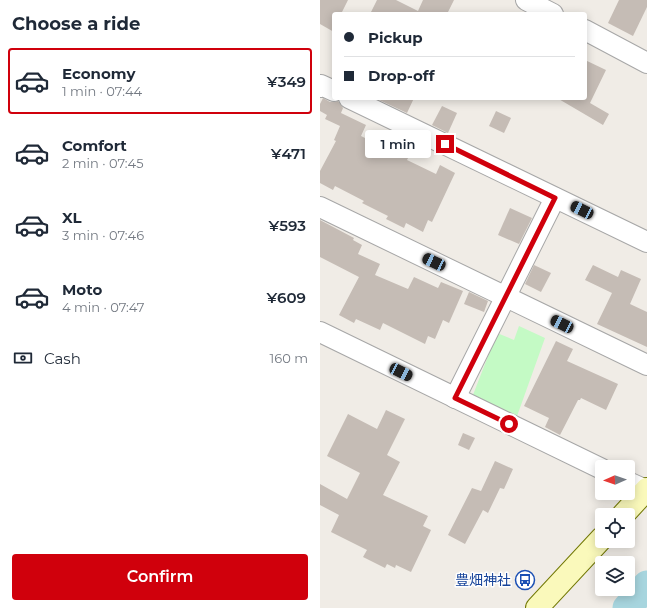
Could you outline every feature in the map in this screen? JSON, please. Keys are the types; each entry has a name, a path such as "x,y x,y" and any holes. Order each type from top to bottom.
{"street":[{"path":"526,0 549,12"},
{"path":"587,31 647,63"},
{"path":"320,87 321,85 332,90"},
{"path":"353,100 647,242"},
{"path":"455,398 555,198"},
{"path":"320,207 647,365"},
{"path":"320,332 595,466"},
{"path":"627,508 640,487"},
{"path":"537,608 595,546"}],"green space":[{"path":"519,326 545,338 516,419 471,400 497,333 514,340"}],"building":[{"path":"320,0 348,0 342,12 332,12 332,31 320,24"},
{"path":"377,0 396,0 418,11 423,0 454,0 448,12 371,12"},
{"path":"619,0 647,0 647,7 633,36 608,23"},
{"path":"587,61 606,70 590,103 609,114 603,125 560,100 587,100"},
{"path":"323,98 330,102 338,101 343,108 341,113 366,125 361,136 389,150 393,142 412,150 407,160 436,174 440,165 455,173 432,222 428,220 423,232 406,223 404,228 386,219 388,216 362,203 364,201 335,186 333,190 320,183 320,171 336,141 334,140 340,126 325,119 327,115 320,111 320,104"},
{"path":"379,100 413,100 407,113"},
{"path":"442,106 457,113 448,133 432,125"},
{"path":"496,111 511,118 504,133 489,126"},
{"path":"510,208 532,218 519,244 498,235"},
{"path":"320,220 354,238 353,240 362,245 358,254 380,264 375,275 408,289 414,277 438,288 441,282 463,291 449,323 443,320 435,339 428,336 425,344 383,323 380,330 356,319 354,323 339,315 359,277 320,257"},
{"path":"534,265 551,273 541,292 525,284"},
{"path":"593,265 618,277 621,270 641,279 630,304 647,312 647,347 597,324 612,293 585,280"},
{"path":"469,292 488,301 484,312 464,304"},
{"path":"556,341 573,349 567,361 618,384 606,410 581,398 578,400 560,435 545,427 549,418 524,406"},
{"path":"386,410 405,419 387,455 400,462 383,495 428,516 423,526 431,530 411,572 396,565 395,568 387,564 385,568 363,557 367,550 331,532 339,515 320,505 320,484 347,499 360,473 327,456 348,414 377,429"},
{"path":"463,433 475,438 469,450 458,445"},
{"path":"495,461 513,469 504,489 500,488 488,513 483,510 465,544 448,535 472,488 481,491"}],"waterway":[{"path":"627,608 647,585"}],"place":[{"name":"豊畑神社","path":"525,580"}],"route":[{"path":"445,144 555,198 455,398 509,424"}]}
